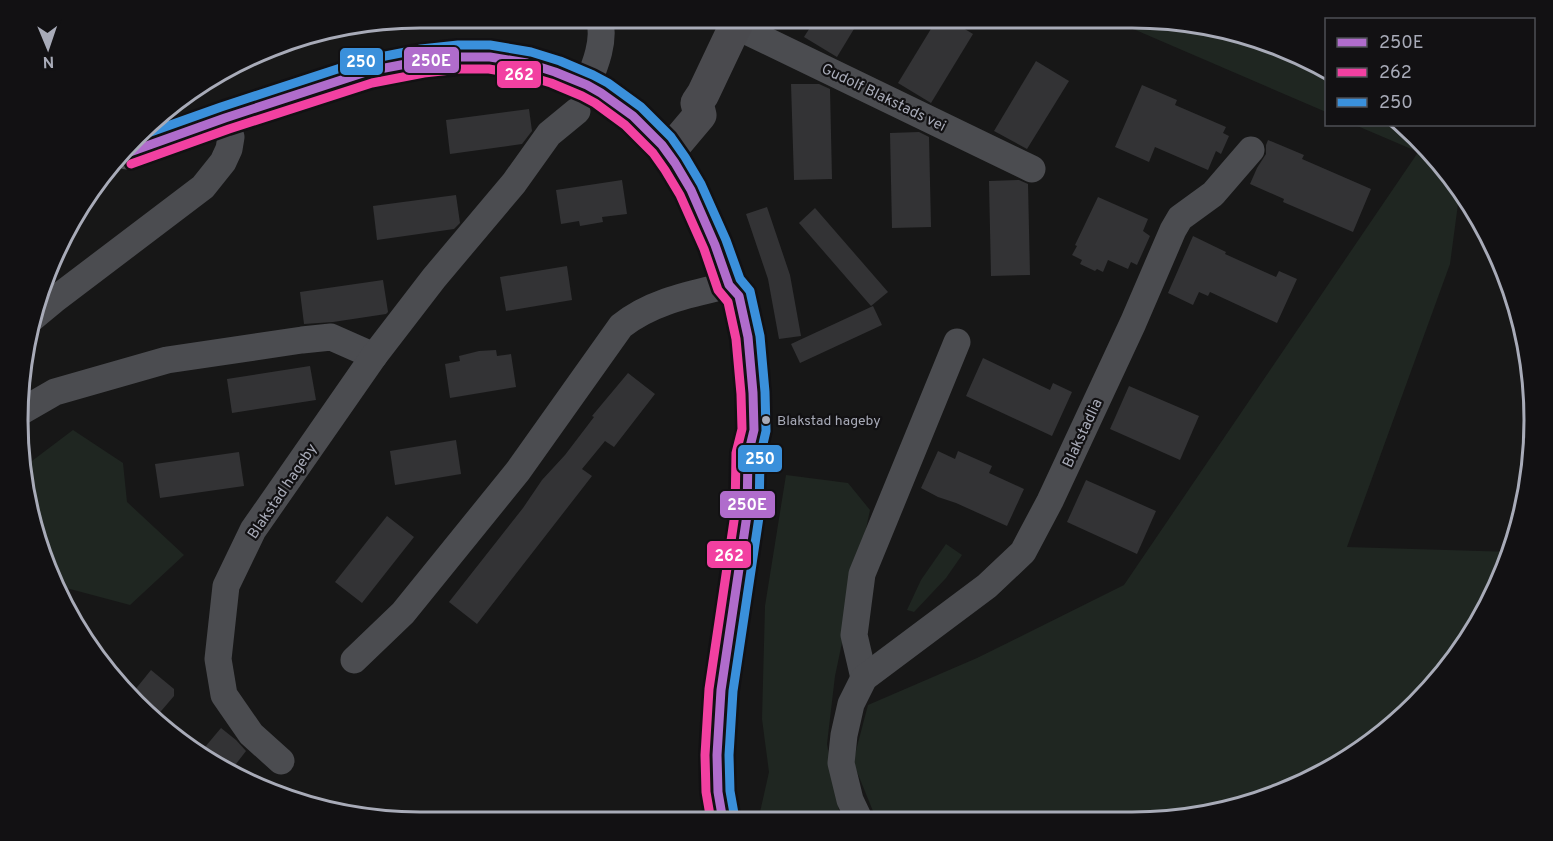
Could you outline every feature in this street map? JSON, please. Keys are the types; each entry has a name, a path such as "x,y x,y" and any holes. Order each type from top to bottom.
{"main road":[{"path":"137,149 369,71 459,57 490,57 527,63 555,72 582,98 601,93 627,111 660,144 691,190 715,245 729,285 739,296 748,337 754,430 748,455 747,515 721,690 717,755 718,792 721,812"}],"street":[{"path":"582,98 594,67 601,28"},
{"name":"Gudolf Blakstads vei","path":"660,144 700,115 697,103 735,28"},
{"name":"Gudolf Blakstads vei","path":"750,28 1032,169"},
{"name":"Blakstad hageby","path":"281,761 251,734 224,695 218,659 226,586 253,530 375,356 434,279 514,183 549,134 582,98"},
{"path":"45,307 203,187 223,162 229,149 231,138 225,118"},
{"name":"Blakstadlia","path":"856,812 850,800 842,763 843,735 851,704 864,678 987,586 1023,552 1050,501 1128,334 1173,230 1180,218 1213,194 1251,150"},
{"path":"354,660 403,613 518,471 621,326 632,316 667,302 729,285"},
{"path":"29,407 55,392 167,360 302,340 331,338 375,356"},
{"path":"864,678 854,635 862,574 957,342"}],"shaded area":[{"path":"1131,28 1209,36 1283,58 1325,79 1325,112"},
{"path":"1357,126 1391,126 1416,151"},
{"path":"1418,152 1458,203 1450,264 1347,547 1502,552 1472,616 1427,679 1391,715 1328,760 1283,783 1234,799 1158,812 873,812 853,762 868,705 977,658 1124,585"},
{"path":"73,430 123,463 127,502 184,555 130,605 66,588 49,547 42,522 31,462"},
{"path":"786,475 848,483 870,510 835,676 827,744 839,812 760,812 769,772 762,719 765,606"},
{"path":"946,544 962,555 946,578 914,612 907,610 921,580"}],"building":[{"path":"810,28 855,28 837,57 804,37"},
{"path":"932,28 963,28 973,34 931,103 898,83"},
{"path":"1036,61 1069,81 1027,149 994,131"},
{"path":"791,84 819,84 830,89 832,179 794,180"},
{"path":"1142,85 1177,100 1175,105 1226,127 1223,133 1229,136 1221,154 1216,151 1208,170 1155,147 1149,162 1115,147"},
{"path":"529,109 532,131 522,144 450,154 446,120"},
{"path":"919,132 929,137 931,227 892,228 890,133"},
{"path":"1268,140 1304,155 1302,159 1371,189 1353,232 1283,202 1284,199 1250,184 1266,154"},
{"path":"622,180 627,214 602,217 603,222 580,226 579,221 561,224 556,190"},
{"path":"1019,180 1028,184 1030,275 991,276 989,181"},
{"path":"456,195 460,223 454,229 377,240 373,206"},
{"path":"1098,197 1148,219 1143,231 1150,236 1137,265 1131,262 1128,269 1108,260 1103,272 1097,269 1095,271 1080,264 1082,260 1072,255"},
{"path":"767,207 790,275 801,336 779,339 768,279 746,214"},
{"path":"815,208 888,292 871,306 799,223"},
{"path":"1193,236 1226,252 1225,254 1276,277 1279,271 1297,279 1277,323 1210,292 1208,296 1199,292 1193,305 1168,293"},
{"path":"567,266 572,300 506,311 500,277"},
{"path":"383,280 388,312 386,314 304,324 300,292"},
{"path":"873,306 882,325 800,363 791,344"},
{"path":"496,350 497,356 511,354 516,387 450,398 445,364 460,361 459,356"},
{"path":"983,358 1050,390 1053,383 1072,392 1052,436 966,396"},
{"path":"310,366 316,400 232,413 227,379"},
{"path":"628,373 655,394 614,447 605,441 582,469 592,476 477,624 449,602 523,508 542,480 565,455 594,417 592,416"},
{"path":"1129,386 1199,416 1180,460 1110,429"},
{"path":"456,440 461,474 395,485 390,451"},
{"path":"938,451 955,459 958,451 992,466 989,473 1024,489 1007,526 921,488"},
{"path":"239,452 244,486 160,498 155,464"},
{"path":"1086,480 1156,511 1137,554 1067,522"},
{"path":"387,516 414,537 362,603 335,582"},
{"path":"151,670 174,689 174,696 160,713 135,689"},
{"path":"221,728 246,751 235,766 205,747"}],"transit line":[{"name":"250","path":"158,129 365,60 421,49 458,45 490,45 531,52 593,75 641,107 671,137 701,184 726,240 740,279 750,291 760,336 766,431 760,457 759,517 733,691 729,755 730,791 734,812"},
{"name":"250E","path":"137,149 369,71 459,57 490,57 527,63 587,85 633,116 662,145 691,190 715,245 729,285 739,296 748,337 753,393 754,430 748,455 747,515 721,690 717,755 718,792 721,812"},
{"name":"262","path":"131,164 229,129 372,83 460,69 489,69 524,75 582,96 625,125 653,153 680,195 704,249 718,290 728,302 736,339 741,394 742,429 736,453 735,514 709,689 705,755 706,792 709,812"}],"place":[{"name":"Blakstad hageby","path":"766,420"}]}
